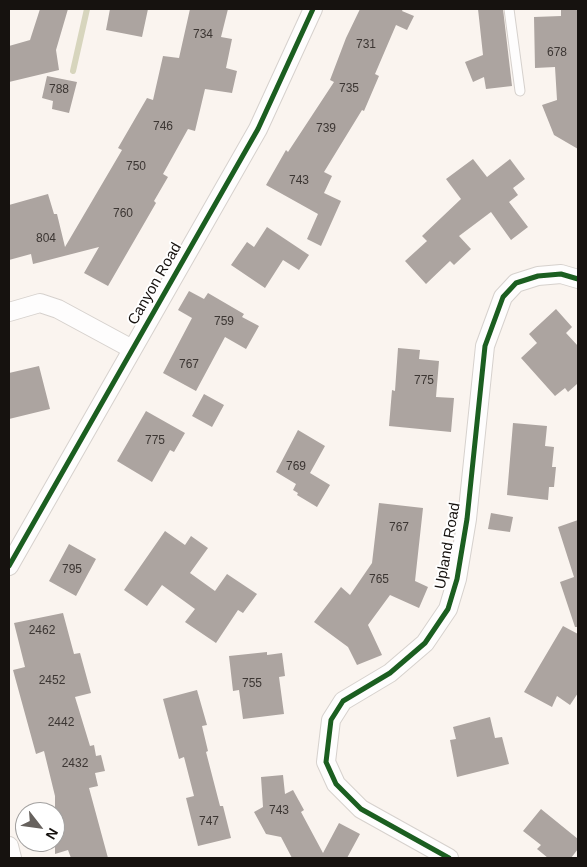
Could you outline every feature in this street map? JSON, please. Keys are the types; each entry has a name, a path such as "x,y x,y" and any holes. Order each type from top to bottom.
{"street":[{"name":"Canyon Road","path":"9,566 258,129 313,9"},
{"name":"Upland Road","path":"449,858 361,809 336,784 326,762 331,720 343,701 390,673 425,643 448,609 457,579 467,519 486,346 503,297 516,284 538,276 561,274 578,279"},
{"path":"9,312 40,304 58,309 132,349"},
{"path":"9,846 12,858"}],"lane":[{"path":"509,9 520,91"}],"building":[{"path":"40,9 68,9 56,50 59,70 9,82 9,46 30,40"},
{"path":"110,9 148,9 142,37 106,30"},
{"path":"190,9 228,9 221,37 232,39 226,68 237,71 232,93 205,89 195,131 188,129 163,174 168,177 154,201 156,203 108,286 84,273 99,247 33,264 31,254 9,260 9,205 48,194 54,214 57,214 65,247 122,150 118,148 147,98 153,100 163,56 179,58"},
{"path":"360,9 403,9 402,11 414,16 407,30 396,25 375,74 379,76 364,111 362,110 324,172 332,176 324,193 341,201 321,246 307,239 318,214 266,185 286,150 288,152 334,82 330,80 346,38"},
{"path":"478,9 503,9 512,86 486,89 484,77 473,82 465,62 483,55"},
{"path":"561,9 578,9 578,149 554,135 542,105 557,100 555,67 535,68 534,17 561,16"},
{"path":"47,76 77,82 69,113 52,109 53,101 42,98"},
{"path":"473,159 487,177 510,159 525,179 513,188 518,195 509,202 528,227 511,240 491,212 459,236 471,249 454,265 450,261 426,284 405,261 427,241 422,236 461,199 446,179"},
{"path":"267,227 309,255 299,270 283,260 265,288 231,265 247,242 254,247"},
{"path":"189,291 204,299 208,293 244,314 242,317 259,326 246,349 225,337 196,391 163,373 192,318 178,310"},
{"path":"556,309 572,327 566,333 578,346 578,379 577,384 568,392 565,388 555,396 521,358 537,343 529,334"},
{"path":"398,348 420,350 419,359 439,361 436,397 454,398 451,432 389,426 392,390 395,391"},
{"path":"39,366 50,409 9,419 9,373"},
{"path":"204,394 224,405 212,427 192,416"},
{"path":"146,411 185,433 174,452 170,450 152,482 117,461"},
{"path":"513,423 547,426 545,446 554,447 552,467 556,467 554,487 549,487 548,500 507,495"},
{"path":"298,430 325,446 310,473 330,485 317,507 297,495 298,493 293,490 296,484 276,472"},
{"path":"379,503 423,508 415,581 428,587 419,608 390,595 368,625 382,655 357,665 348,647 314,622 341,587 350,595 372,563"},
{"path":"491,513 513,517 510,532 488,529"},
{"path":"578,520 578,627 575,627 560,582 574,577 558,527"},
{"path":"165,531 185,545 191,536 208,548 190,573 215,591 227,574 257,594 243,613 238,610 216,643 185,622 195,609 162,585 147,606 124,590"},
{"path":"69,544 96,559 76,596 49,581"},
{"path":"63,613 74,654 80,653 91,693 75,697 90,746 94,745 96,756 101,755 105,771 95,773 98,786 89,788 108,858 71,858 68,850 65,851 65,802 55,802 44,751 36,754 13,670 25,667 14,623"},
{"path":"563,626 578,634 578,693 570,705 557,696 552,707 524,692"},
{"path":"267,652 267,655 282,653 285,676 279,677 284,714 243,719 239,690 233,691 229,656"},
{"path":"197,690 207,725 202,726 208,751 206,752 220,806 223,806 231,838 198,846 186,798 194,796 184,757 179,759 163,699"},
{"path":"490,717 495,738 502,737 509,764 457,777 450,740 456,739 453,727"},
{"path":"283,775 285,794 293,790 304,810 301,812 323,853 339,823 360,834 347,858 292,858 281,837 266,834 254,812 263,807 261,777"},
{"path":"541,809 578,839 578,849 571,858 548,858 537,849 541,845 523,831"}],"waterway":[{"path":"73,71 87,9"}],"cycle path":[{"path":"9,566 258,129 313,9"},
{"path":"449,858 361,809 336,784 326,762 331,720 343,701 390,673 425,643 448,609 457,579 467,519 485,346 503,297 516,283 538,276 561,274 578,279"}]}
